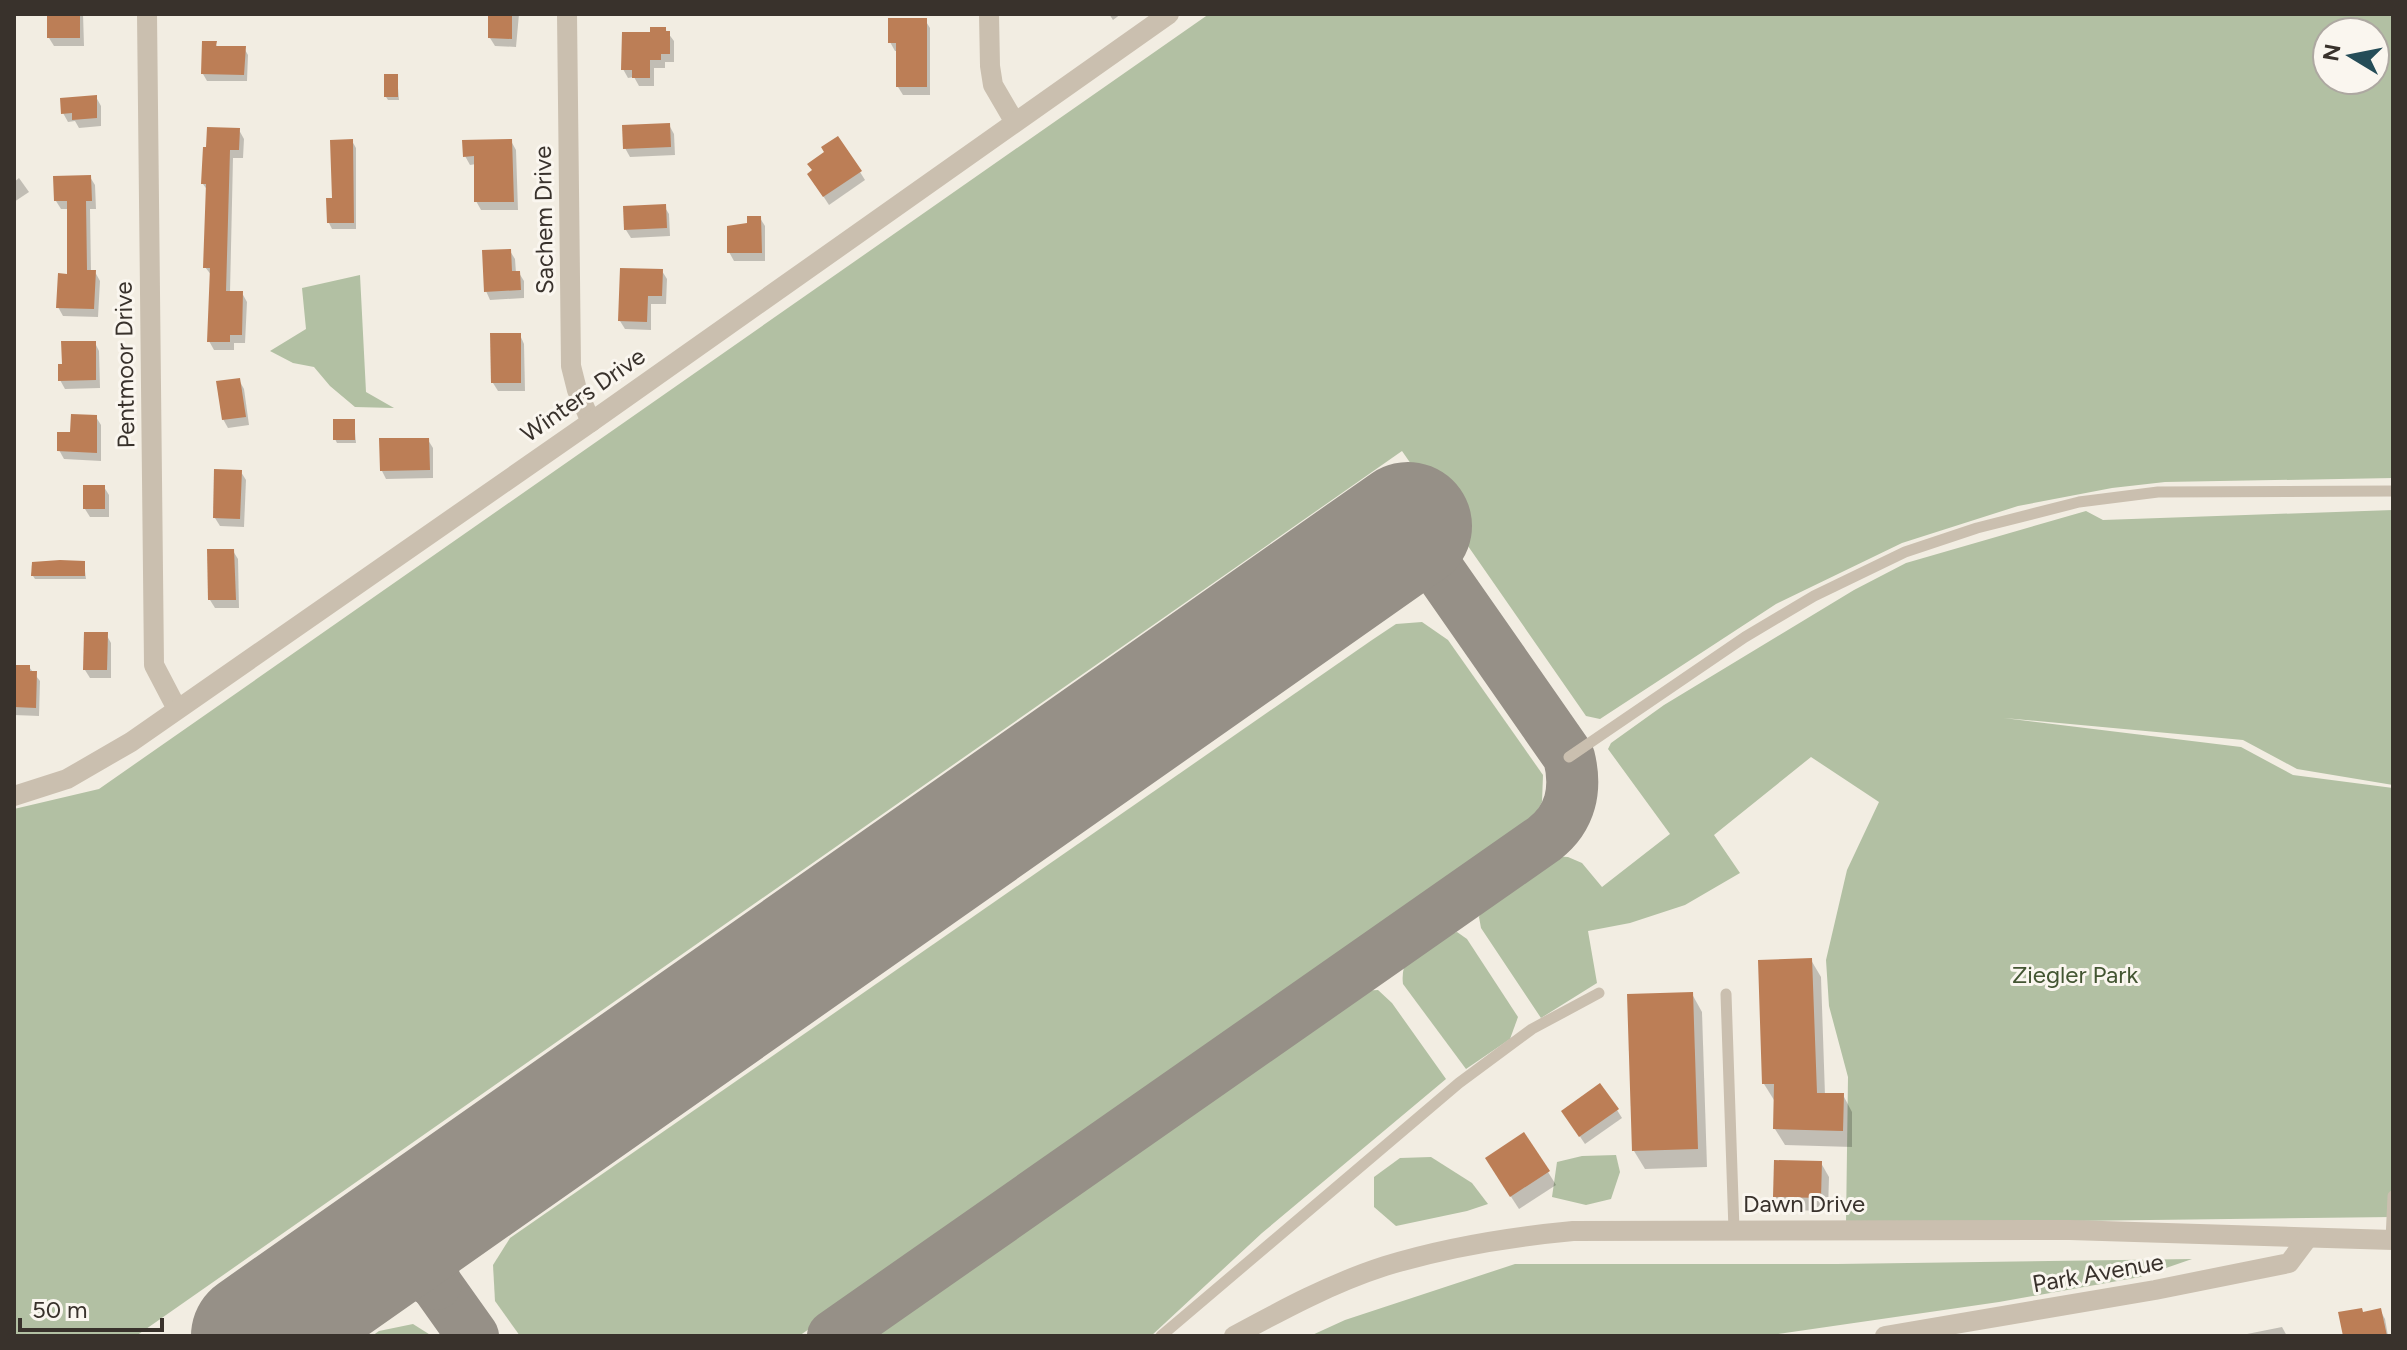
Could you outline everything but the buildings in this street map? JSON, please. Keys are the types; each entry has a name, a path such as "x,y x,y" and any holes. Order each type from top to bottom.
{"street":[{"name":"Pentmoor Drive","path":"147,14 154,665 177,709"},
{"name":"Sachem Drive","path":"567,14 571,366 577,390 591,422"},
{"path":"989,14 993,85 1014,121"},
{"name":"Winters Drive","path":"14,796 67,779 131,742 1169,14"},
{"name":"Dawn Drive","path":"1234,1336 1290,1306 1358,1277 1434,1253 1511,1237 1573,1231 2070,1230 2392,1240"},
{"name":"Park Avenue","path":"1885,1336 2155,1290 2289,1263 2307,1239"}],"lane":[{"path":"1569,757 1745,637 1814,596 1905,552 1977,528 2079,502 2158,492 2393,491"},
{"path":"1161,1336 1459,1083 1532,1029 1599,993"},
{"path":"1726,994 1734,1230"},
{"path":"2392,1240 2393,1196"}],"green space":[{"path":"1209,14 2393,14 2393,478 2165,482 2112,488 2018,506 1902,543 1776,604 1600,719 1586,716 1402,451 136,1336 14,1336 14,809 99,789"},
{"path":"360,275 366,392 394,408 355,407 330,386 314,367 293,363 270,351 306,329 302,288"},
{"name":"Ziegler Park","path":"2393,510 2393,785 2297,769 2243,740 2004,718 2241,747 2293,775 2393,788 2393,1217 1846,1224 1848,1077 1829,1006 1826,960 1847,870 1879,802 1811,757 1714,835 1740,873 1685,905 1630,923 1588,931 1597,983 1541,1018 1481,928 1479,917 1487,900 1551,856 1568,857 1582,863 1602,887 1670,834 1608,749 1611,743 1664,705 1854,590 1906,563 2086,511 2103,520"},
{"path":"1422,622 1448,640 1543,775 1542,802 1526,831 799,1336 520,1336 495,1301 493,1265 510,1238 1372,640 1396,624"},
{"path":"1457,932 1467,939 1518,1017 1510,1039 1466,1069 1403,984 1406,963 1418,948 1426,942"},
{"path":"1378,990 1392,1003 1446,1079 1262,1233 1151,1336 867,1336 1359,991"},
{"path":"1616,1155 1620,1172 1611,1199 1586,1205 1552,1197 1557,1162 1582,1156"},
{"path":"1431,1157 1472,1183 1488,1204 1396,1226 1374,1207 1374,1177 1400,1158"},
{"path":"2192,1259 2140,1277 1999,1302 1764,1336 1310,1336 1345,1320 1515,1264"},
{"path":"413,1324 432,1336 372,1336 379,1331"}],"taxiway":[{"path":"833,1336 1544,839 1560,822 1572,791 1569,757 1408,526"},
{"path":"451,1199 433,1240 431,1262 436,1284 473,1336"},
{"path":"342,1275 404,1271 426,1277 436,1284"}],"runway":[{"path":"255,1336 1408,526"}]}
